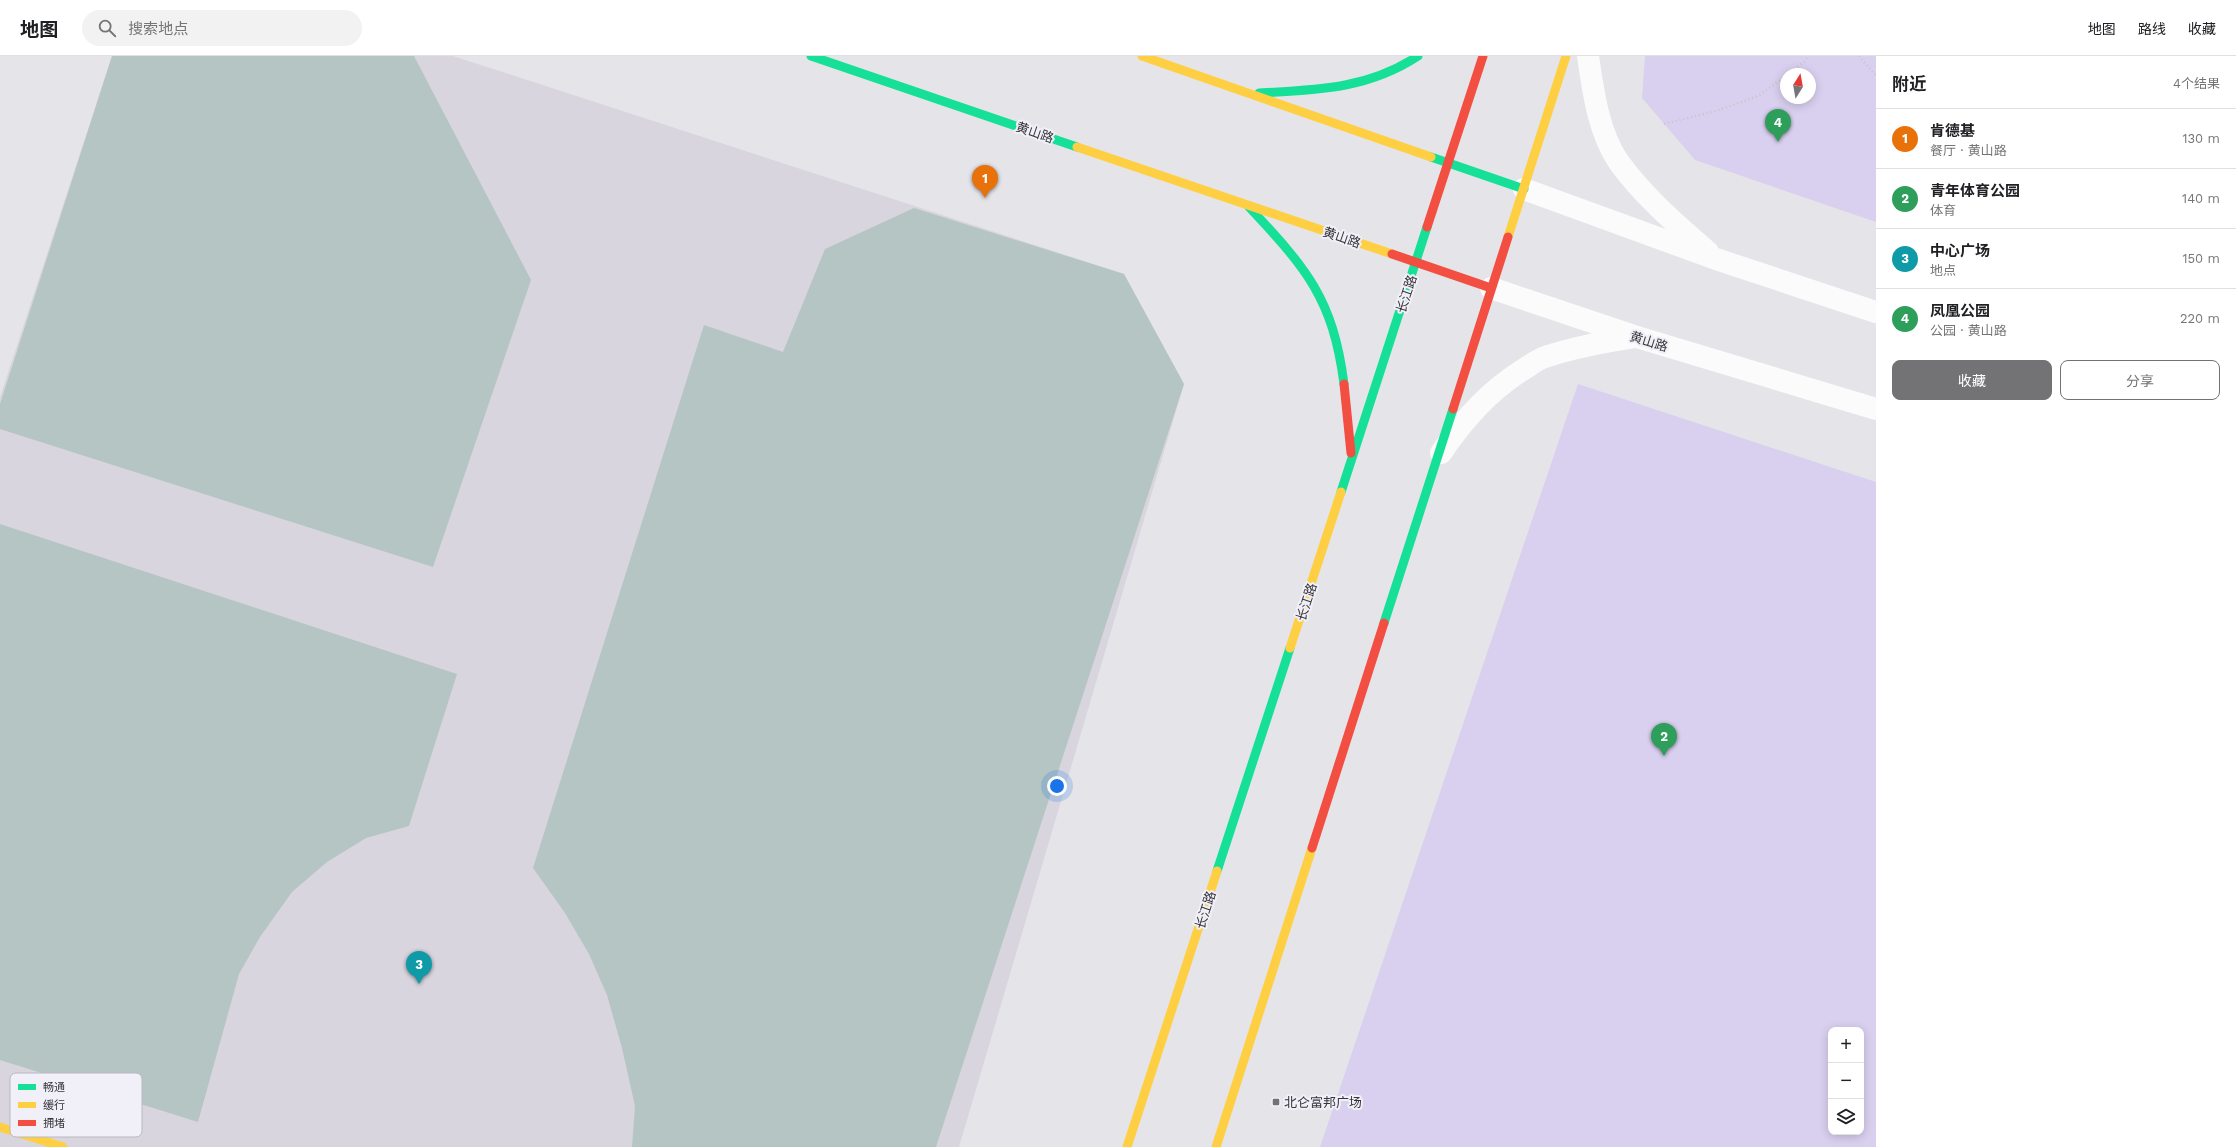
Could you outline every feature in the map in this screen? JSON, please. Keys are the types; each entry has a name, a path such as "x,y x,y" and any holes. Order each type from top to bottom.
{"main road":[{"name":"黄山路","path":"811,56 1491,288"},
{"path":"1142,56 1246,94 1449,162 1524,189"},
{"path":"1246,94 1342,88 1375,79 1408,64 1418,56"},
{"name":"长江路","path":"1127,1147 1352,462 1483,56"},
{"path":"1216,1147 1566,56"},
{"path":"1246,204 1288,249 1306,274 1325,305 1335,340 1340,368 1352,462"},
{"path":"0,1128 10,1131"},
{"path":"30,1137 63,1147"}],"street":[{"path":"1588,56 1602,125 1618,160 1661,210 1716,259"},
{"path":"1524,189 1716,259 1876,312"},
{"name":"黄山路","path":"1491,288 1637,337 1876,409"},
{"path":"1434,464 1456,430 1483,400 1510,378 1538,360 1583,346 1637,337"}],"path":[{"path":"1796,68 1804,62 1808,56"},
{"path":"1859,56 1876,76"},
{"path":"1664,124 1716,111 1758,96 1780,80"}],"shaded area":[{"path":"112,56 453,56 1124,274 1184,384 959,1147 0,1147 0,397"},
{"path":"1645,56 1876,56 1876,222 1695,160 1642,98"},
{"path":"1578,384 1876,482 1876,1147 1320,1147"}],"building":[{"path":"112,56 414,56 531,280 433,567 0,429 0,404"},
{"path":"914,208 1124,274 1184,384 936,1147 632,1147 635,1106 622,1048 607,995 589,954 565,913 533,868 704,325 783,352 825,249"},
{"path":"0,524 457,674 409,826 366,838 327,862 292,892 260,937 239,974 198,1122 142,1104 142,1073 42,1073 0,1060"}],"traffic: fast":[{"path":"811,56 1077,147"},
{"path":"1259,93 1301,91 1342,86 1380,75 1399,67 1418,56"},
{"path":"1431,157 1524,189"},
{"path":"1249,207 1286,248 1314,286 1333,329 1344,384"},
{"path":"1341,492 1427,227"},
{"path":"1384,623 1453,409"},
{"path":"1217,871 1290,648"}],"traffic: slow":[{"path":"1142,56 1431,157"},
{"path":"1508,237 1566,56"},
{"path":"1077,147 1392,254"},
{"path":"1290,648 1341,492"},
{"path":"1216,1147 1312,848"},
{"path":"1127,1147 1217,871"},
{"path":"0,1127 10,1130"},
{"path":"32,1137 63,1147"}],"traffic: jam":[{"path":"1427,227 1483,56"},
{"path":"1453,409 1508,237"},
{"path":"1392,254 1491,288"},
{"path":"1344,384 1351,453"},
{"path":"1312,848 1384,623"}],"place":[{"name":"凤凰公园","path":"1778,142"},
{"name":"肯德基","path":"985,198"},
{"name":"青年体育公园","path":"1664,756"},
{"name":"中心广场","path":"419,984"},
{"name":"北仑富邦广场","path":"1276,1102"}]}
